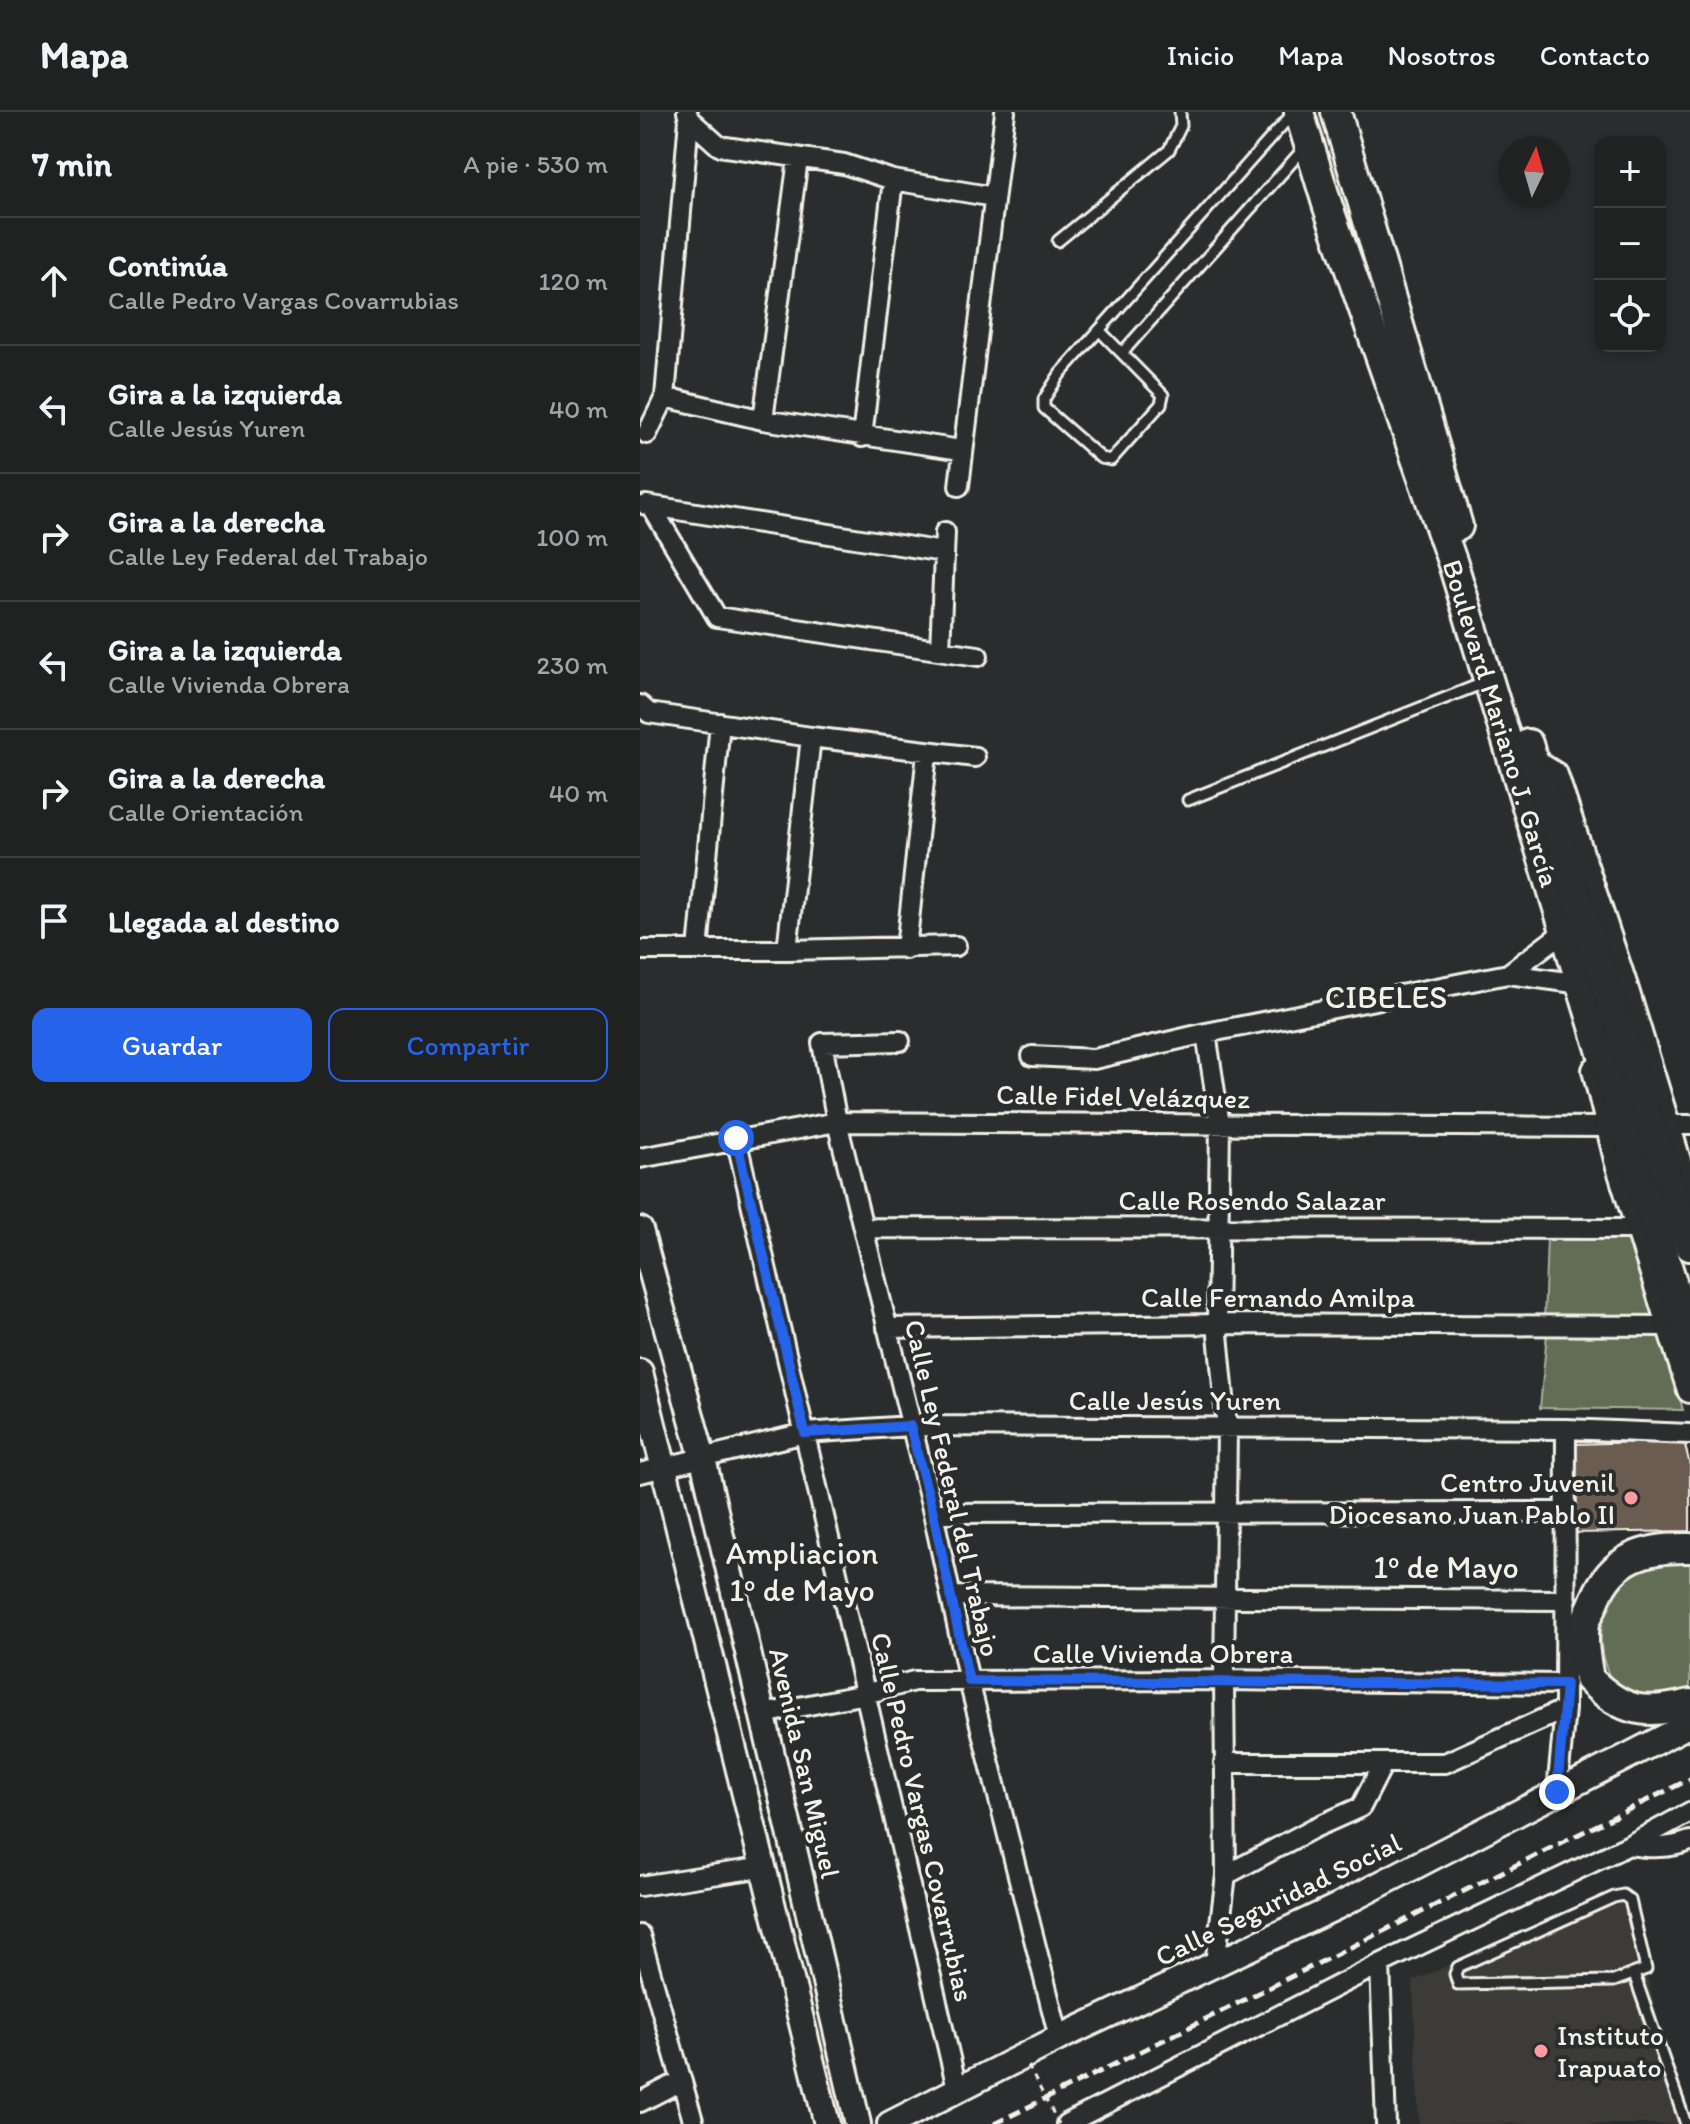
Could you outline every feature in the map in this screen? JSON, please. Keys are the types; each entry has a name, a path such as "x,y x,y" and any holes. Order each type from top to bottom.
{"main road":[{"name":"Boulevard Mariano J. García","path":"1297,112 1328,207 1442,504 1534,762 1686,1209 1690,1246"},
{"name":"Boulevard Mariano J. García","path":"1336,112 1489,680 1550,881 1646,1227 1680,1334"},
{"path":"1690,1548 1637,1554 1617,1568 1602,1582 1585,1623 1585,1657 1589,1679 1605,1695 1635,1709 1659,1712 1690,1704"}],"street":[{"path":"959,486 961,450 1005,112"},
{"path":"688,116 719,146 844,164 893,180 994,197"},
{"path":"647,434 665,397 688,116"},
{"path":"763,420 798,159"},
{"path":"862,437 893,180"},
{"path":"665,397 763,420 961,450"},
{"path":"646,504 943,552"},
{"path":"646,504 717,617 978,656"},
{"path":"940,650 945,532"},
{"path":"643,713 975,757"},
{"path":"698,950 720,723"},
{"path":"787,950 811,737"},
{"path":"906,949 927,753"},
{"path":"1534,762 1555,775 1679,1125 1686,1209"},
{"path":"1550,881 1608,1127 1646,1227"},
{"path":"1508,974 1561,934"},
{"path":"640,950 956,946"},
{"path":"1032,1056 1094,1059 1206,1033 1508,974 1574,983"},
{"path":"1206,1033 1220,1125 1217,1324 1227,1428 1224,1680 1226,1875 1215,1964"},
{"name":"Calle Ley Federal del Trabajo","path":"900,1041 822,1043 837,1122 933,1513 969,1681 1059,2038"},
{"name":"Calle Fidel Velázquez","path":"640,1158 736,1138 837,1122 1608,1127"},
{"name":"Calle Pedro Vargas Covarrubias","path":"736,1138 957,2088"},
{"name":"Calle Rosendo Salazar","path":"864,1228 1646,1227"},
{"name":"Avenida San Miguel","path":"640,1230 703,1459 858,2124"},
{"name":"Calle Fernando Amilpa","path":"887,1328 1217,1324 1680,1334"},
{"path":"1680,1334 1690,1390"},
{"path":"640,1372 652,1470 765,1867 827,2124"},
{"name":"Calle Jesús Yuren","path":"652,1470 805,1433 910,1426 1566,1429 1690,1434"},
{"path":"1557,1792 1566,1684 1566,1429"},
{"path":"933,1513 1565,1512"},
{"path":"952,1596 1566,1600"},
{"name":"Calle Vivienda Obrera","path":"763,1714 914,1681 1224,1680 1566,1684"},
{"path":"1224,1763 1445,1763 1565,1709"},
{"name":"Calle Seguridad Social","path":"890,2124 1059,2038 1336,1907 1690,1724"},
{"path":"1226,1875 1361,1807 1383,1764"},
{"path":"1066,2124 1098,2116 1380,1964 1629,1845 1690,1812"},
{"path":"1629,1845 1651,1848 1676,1846 1690,1841"},
{"path":"640,1886 765,1867"},
{"path":"640,1935 648,2003 681,2081 694,2124"},
{"path":"1380,1964 1386,2124"},
{"path":"640,2102 681,2081"}],"lane":[{"path":"1058,241 1169,150 1181,126 1180,112"},
{"path":"1099,330 1163,395 1161,404 1111,460 1101,458 1044,408 1043,403 1060,374 1099,330 1297,112"},
{"path":"1122,353 1309,142"},
{"path":"1188,800 1489,680"},
{"path":"1623,1895 1630,1900 1646,1969 1634,1974 1614,1981 1458,1984 1455,1974 1458,1967 1623,1895"},
{"path":"1634,1974 1686,2124"}],"path":[{"path":"1028,2066 1059,2124"}],"shaded area":[{"name":"Instituto Irapuato","path":"1624,1889 1685,2121 1690,2121 1690,2124 1419,2124 1413,1981"}],"green space":[{"path":"1633,1236 1656,1315 1544,1321 1547,1237"},
{"path":"1661,1332 1683,1410 1540,1408 1547,1333"},
{"path":"1690,1561 1690,1693 1648,1704 1622,1692 1612,1683 1601,1645 1603,1618 1613,1593 1630,1574 1651,1564"}],"building":[{"name":"Centro Juvenil Diocesano Juan Pablo II","path":"1684,1441 1690,1465 1690,1531 1573,1533 1572,1444"}],"railway":[{"path":"994,2124 1690,1779"}],"place":[{"name":"Centro Juvenil Diocesano Juan Pablo II","path":"1631,1498"},
{"name":"Instituto Irapuato","path":"1541,2051"}],"district":[{"name":"CIBELES","path":"1386,997"},
{"name":"1º de Mayo","path":"1446,1567"},
{"name":"Ampliacion 1º de Mayo","path":"802,1572"}],"route":[{"path":"736,1138 805,1433 910,1426 933,1513 969,1681 1566,1684 1557,1792"}]}
